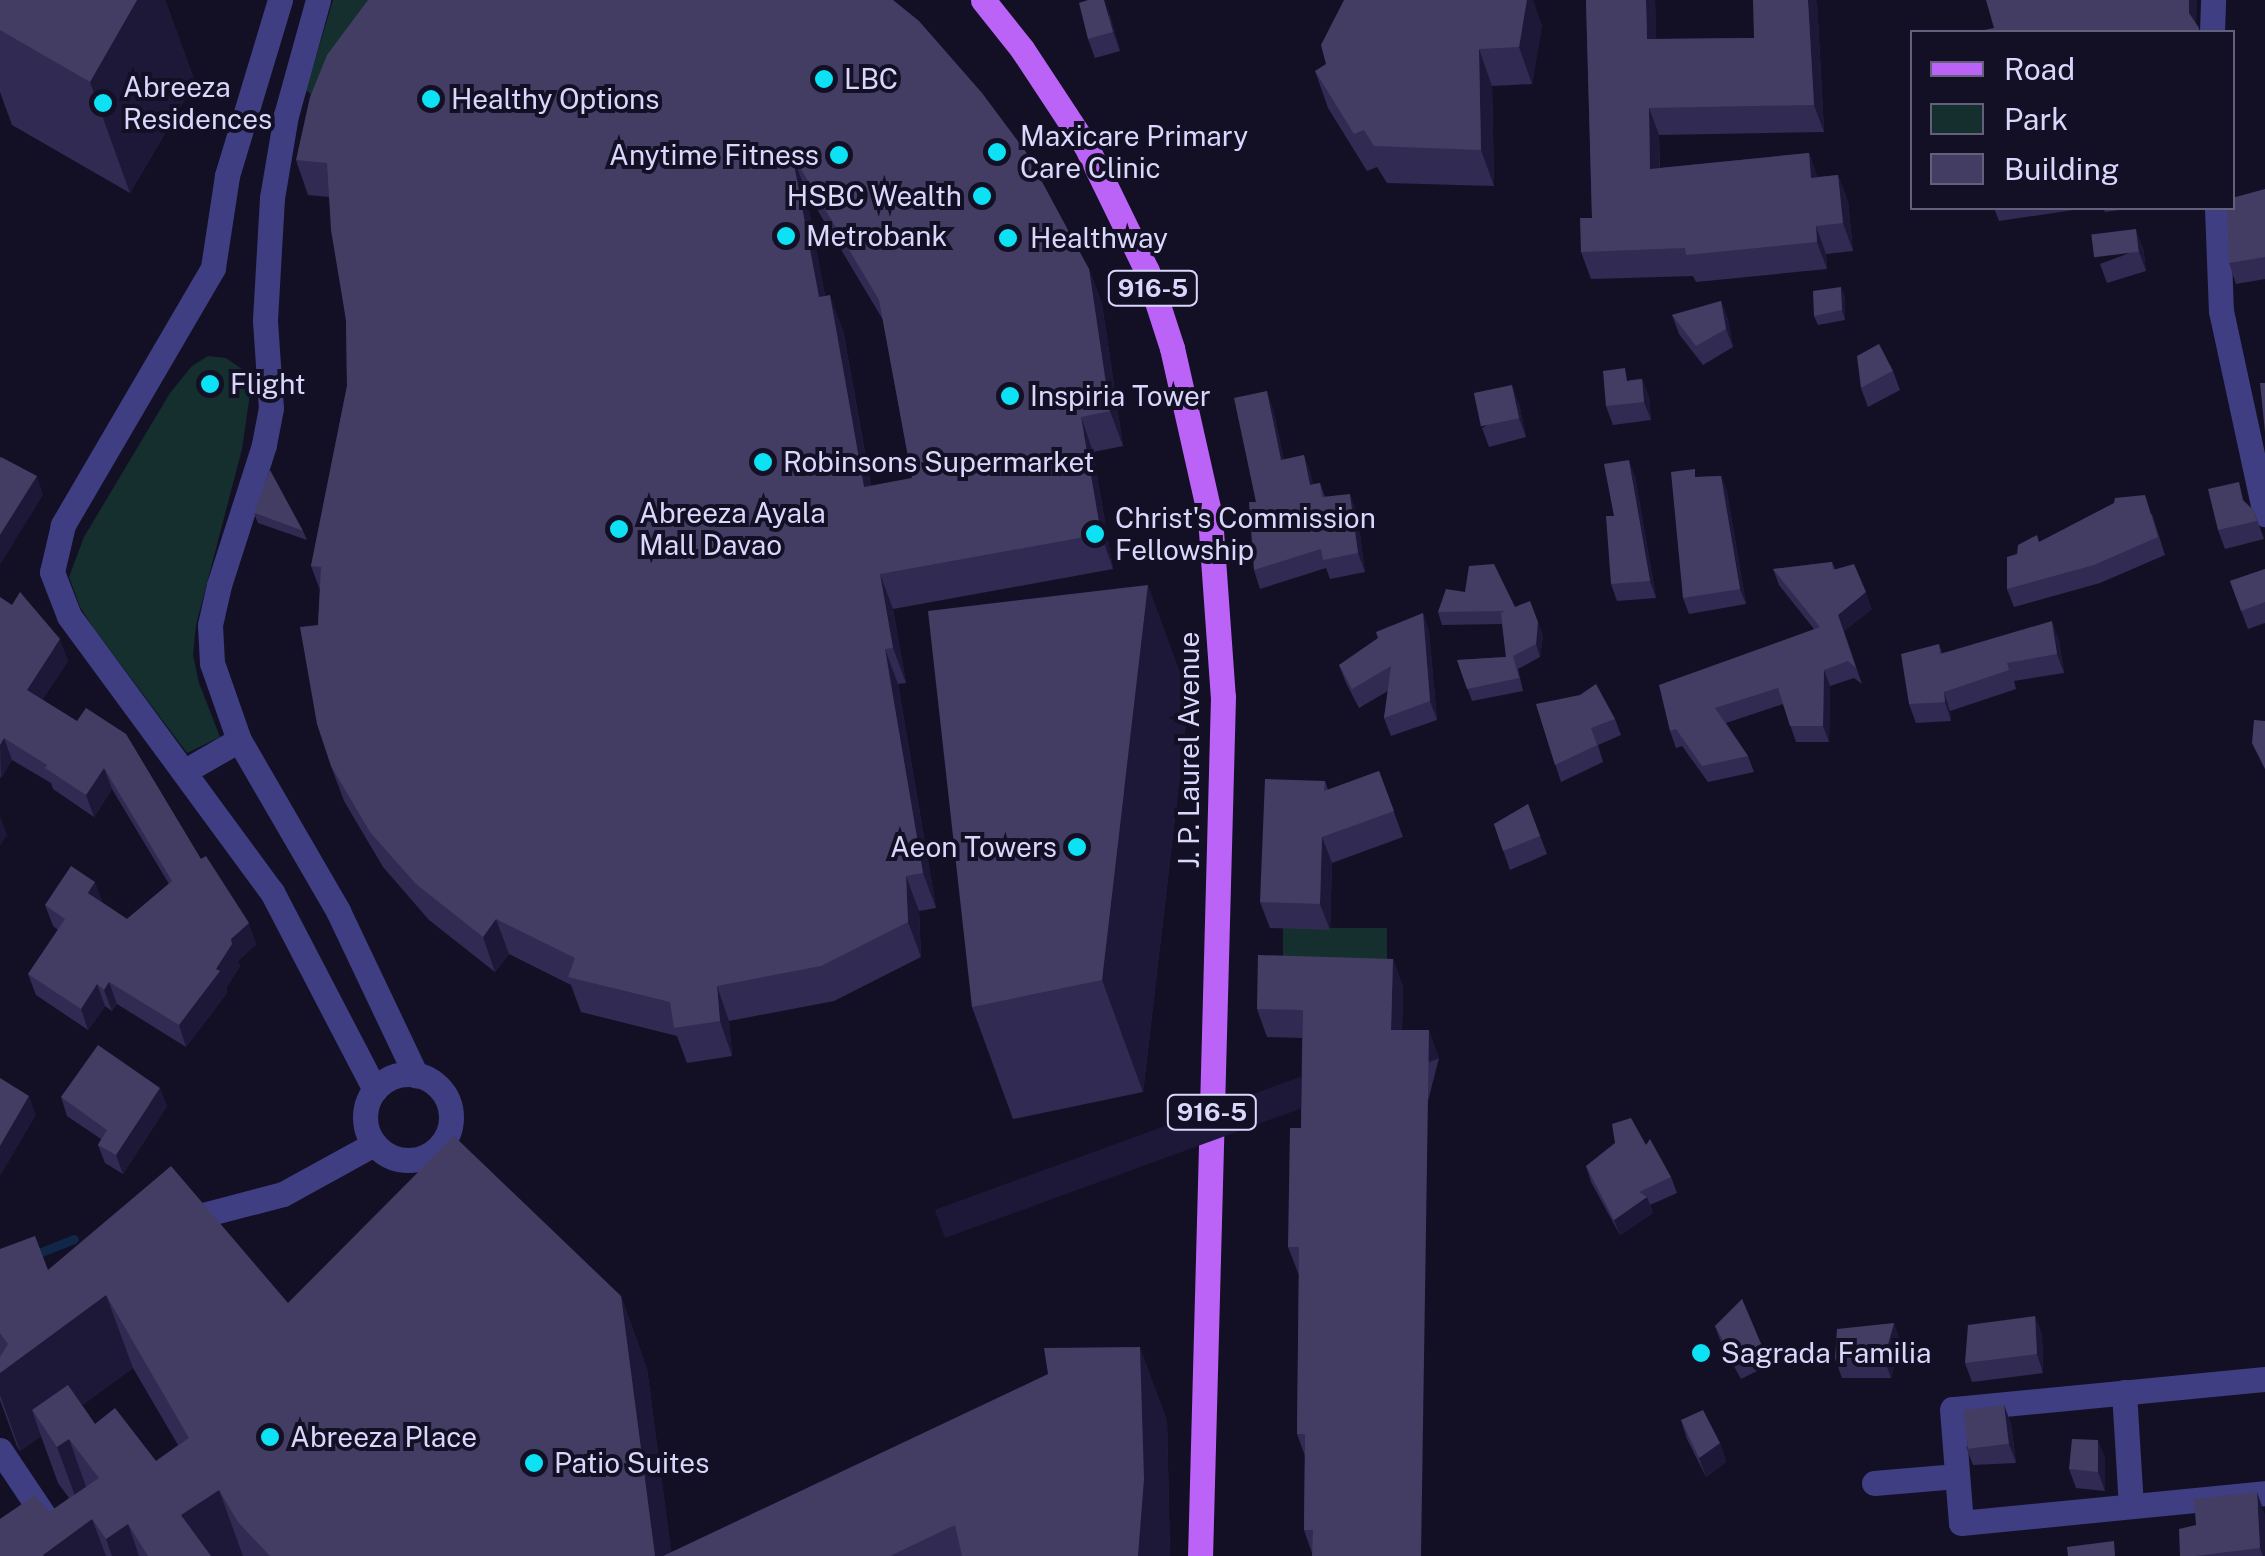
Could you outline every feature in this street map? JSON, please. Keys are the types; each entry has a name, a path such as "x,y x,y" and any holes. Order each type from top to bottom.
{"main road":[{"name":"J. P. Laurel Avenue","path":"983,0 1022,48 1086,146 1147,270 1172,348 1210,517 1223,697 1200,1556"}],"street":[{"path":"280,0 226,176 213,268 78,498 54,550 52,572 69,616 272,892 375,1090"},
{"path":"318,0 286,114 272,198 265,322 271,408 210,625 212,663 239,740 338,911 416,1075"},
{"path":"2212,30 2213,0"},
{"path":"2217,210 2221,310 2265,514"},
{"path":"186,772 239,740"},
{"path":"416,1075 438,1086 445,1095 451,1118 444,1140 425,1157 398,1160 374,1144 365,1117 375,1090 386,1080 416,1075"},
{"path":"147,1231 283,1194 374,1144"},
{"path":"2265,1380 1952,1409 1961,1523 2265,1493"},
{"path":"2124,1392 2131,1506"},
{"path":"0,1450 11,1489 71,1556"},
{"path":"1874,1482 1957,1476"}],"green space":[{"path":"333,0 378,0 325,107 306,90"},
{"path":"208,356 226,358 242,369 250,394 242,449 196,625 193,655 199,683 220,737 187,753 95,630 80,607 69,577 84,537 170,393 192,366"},
{"path":"1283,928 1387,928 1387,978 1283,978"}],"building":[{"path":"0,0 137,0 90,82 0,30"},
{"name":"Abreeza Ayala Mall Davao","path":"368,0 893,0 919,21 982,93 1026,152 1089,269 1110,411 1081,417 1101,534 880,574 893,648 885,649 923,873 906,876 908,922 821,966 717,986 720,1021 674,1028 670,1002 568,977 575,958 496,919 483,937 416,884 370,832 331,766 317,724 300,627 318,625 321,567 311,566 347,386 346,320 331,230 327,163 296,160 310,97 327,55","holes":["792,154 879,300 912,478 864,487 830,295 819,297"]},
{"path":"1104,0 1113,32 1088,39 1079,3"},
{"path":"1344,0 1527,0 1519,47 1479,49 1481,150 1374,146 1364,130 1354,134 1315,71 1326,64 1321,45"},
{"path":"1586,0 1646,0 1647,39 1754,38 1753,0 1808,0 1814,105 1649,108 1650,169 1809,153 1811,178 1838,175 1843,223 1816,226 1817,242 1686,255 1685,248 1581,252 1580,218 1592,218"},
{"path":"1986,0 2189,0 2189,13 2199,30 1984,30 1994,28"},
{"path":"2265,189 2265,257 2229,263 2227,210 2235,210 2235,197"},
{"path":"2136,229 2139,252 2094,257 2091,234"},
{"path":"1841,287 1842,310 1814,316 1813,291"},
{"path":"1721,301 1726,329 1696,346 1672,315"},
{"path":"1879,344 1893,371 1861,388 1857,356"},
{"path":"1625,368 1627,381 1642,379 1644,402 1606,406 1603,371"},
{"path":"2260,383 2265,383 2265,432"},
{"path":"1512,385 1519,418 1481,426 1474,393"},
{"path":"1267,391 1281,460 1304,455 1310,485 1320,483 1322,497 1350,494 1358,553 1323,560 1321,549 1254,570 1249,502 1256,502 1234,398"},
{"path":"0,458 37,476 0,535"},
{"path":"1629,460 1650,581 1611,584 1606,516 1614,516 1604,464"},
{"path":"1695,469 1695,477 1721,476 1740,589 1683,598 1671,472"},
{"path":"270,470 303,531 254,513"},
{"path":"2239,482 2243,500 2254,511 2257,521 2218,530 2208,489"},
{"path":"2145,495 2158,537 2094,565 2007,589 2007,557 2017,554 2018,545 2037,535 2039,542 2114,503 2115,498"},
{"path":"1832,562 1833,570 1854,564 1866,592 1838,615 1856,668 1848,661 1824,670 1823,726 1790,726 1778,688 1715,708 1748,756 1702,766 1676,729 1670,731 1659,685 1820,627 1773,569"},
{"path":"1494,564 1515,607 1530,601 1538,622 1536,644 1513,656 1519,678 1467,689 1457,660 1506,657 1501,613 1505,611 1438,612 1446,589 1465,592 1469,566"},
{"path":"2265,569 2265,602 2241,611 2230,581"},
{"path":"1148,585 1102,980 972,1007 928,611"},
{"path":"20,592 60,639 27,690 77,721 86,708 126,734 201,859 206,856 249,923 231,939 232,944 216,969 220,971 179,1025 109,982 104,990 97,984 81,1009 28,974 65,919 45,905 71,866 95,882 88,893 127,919 172,881 104,768 86,795 4,738 0,745 0,597 12,605"},
{"path":"1423,613 1430,701 1384,718 1391,666 1352,689 1339,665 1378,638 1376,632"},
{"path":"2052,621 2057,654 2007,663 2009,670 1944,692 1945,702 1909,704 1901,654 1939,644 1940,654"},
{"path":"1596,684 1615,719 1591,728 1597,745 1555,765 1536,704 1580,695"},
{"path":"2254,720 2265,721 2265,769 2252,743"},
{"path":"1379,771 1394,811 1322,837 1320,904 1260,902 1265,779 1325,781 1324,791"},
{"path":"1528,804 1540,836 1503,851 1494,824"},
{"path":"1258,955 1393,959 1391,1030 1429,1030 1421,1556 1312,1556 1313,1530 1304,1530 1305,1434 1297,1434 1299,1247 1288,1247 1290,1128 1301,1128 1303,1010 1257,1009"},
{"path":"98,1045 160,1088 116,1155 98,1145 107,1130 61,1097"},
{"path":"0,1078 29,1096 0,1146"},
{"path":"1631,1118 1646,1145 1650,1139 1671,1177 1639,1192 1647,1197 1614,1220 1586,1166 1615,1143 1612,1124"},
{"path":"454,1136 621,1296 655,1556 270,1556 238,1522 219,1490 181,1515 211,1556 148,1556 128,1524 106,1539 92,1519 44,1556 0,1556 0,1519 35,1495 49,1512 99,1478 69,1439 57,1447 32,1410 68,1385 95,1424 115,1408 156,1461 189,1438 106,1295 0,1373 0,1357 8,1344 0,1333 0,1249 35,1236 48,1270 171,1166 288,1303"},
{"path":"1742,1299 1762,1346 1734,1360 1715,1326"},
{"path":"2035,1316 2037,1354 1965,1363 1968,1325"},
{"path":"1894,1323 1884,1359 1835,1359 1837,1329"},
{"path":"1140,1347 1144,1479 1138,1556 962,1556 955,1525 890,1556 663,1556 1048,1374 1044,1348"},
{"path":"2004,1405 2009,1444 1968,1449 1963,1410"},
{"path":"1703,1410 1720,1443 1699,1458 1681,1420"},
{"path":"2072,1439 2098,1440 2098,1472 2069,1469"},
{"path":"2257,1492 2260,1548 2180,1556 2179,1529 2196,1525 2194,1499"},
{"path":"2114,1541 2115,1556 2068,1556 2067,1547"}],"waterway":[{"path":"31,1256 74,1239"}],"place":[{"name":"LBC","path":"824,79"},
{"name":"Healthy Options","path":"431,99"},
{"name":"Abreeza Residences","path":"103,103"},
{"name":"Maxicare Primary Care Clinic","path":"997,152"},
{"name":"Anytime Fitness","path":"839,155"},
{"name":"HSBC Wealth","path":"982,196"},
{"name":"Metrobank","path":"786,236"},
{"name":"Healthway","path":"1008,238"},
{"name":"Flight","path":"210,384"},
{"name":"Inspiria Tower","path":"1010,396"},
{"name":"Robinsons Supermarket","path":"763,462"},
{"name":"Abreeza Ayala Mall Davao","path":"619,529"},
{"name":"Christ's Commission Fellowship","path":"1095,534"},
{"name":"Aeon Towers","path":"1077,847"},
{"name":"Sagrada Familia","path":"1701,1353"},
{"name":"Abreeza Place","path":"270,1437"},
{"name":"Patio Suites","path":"534,1463"}]}
